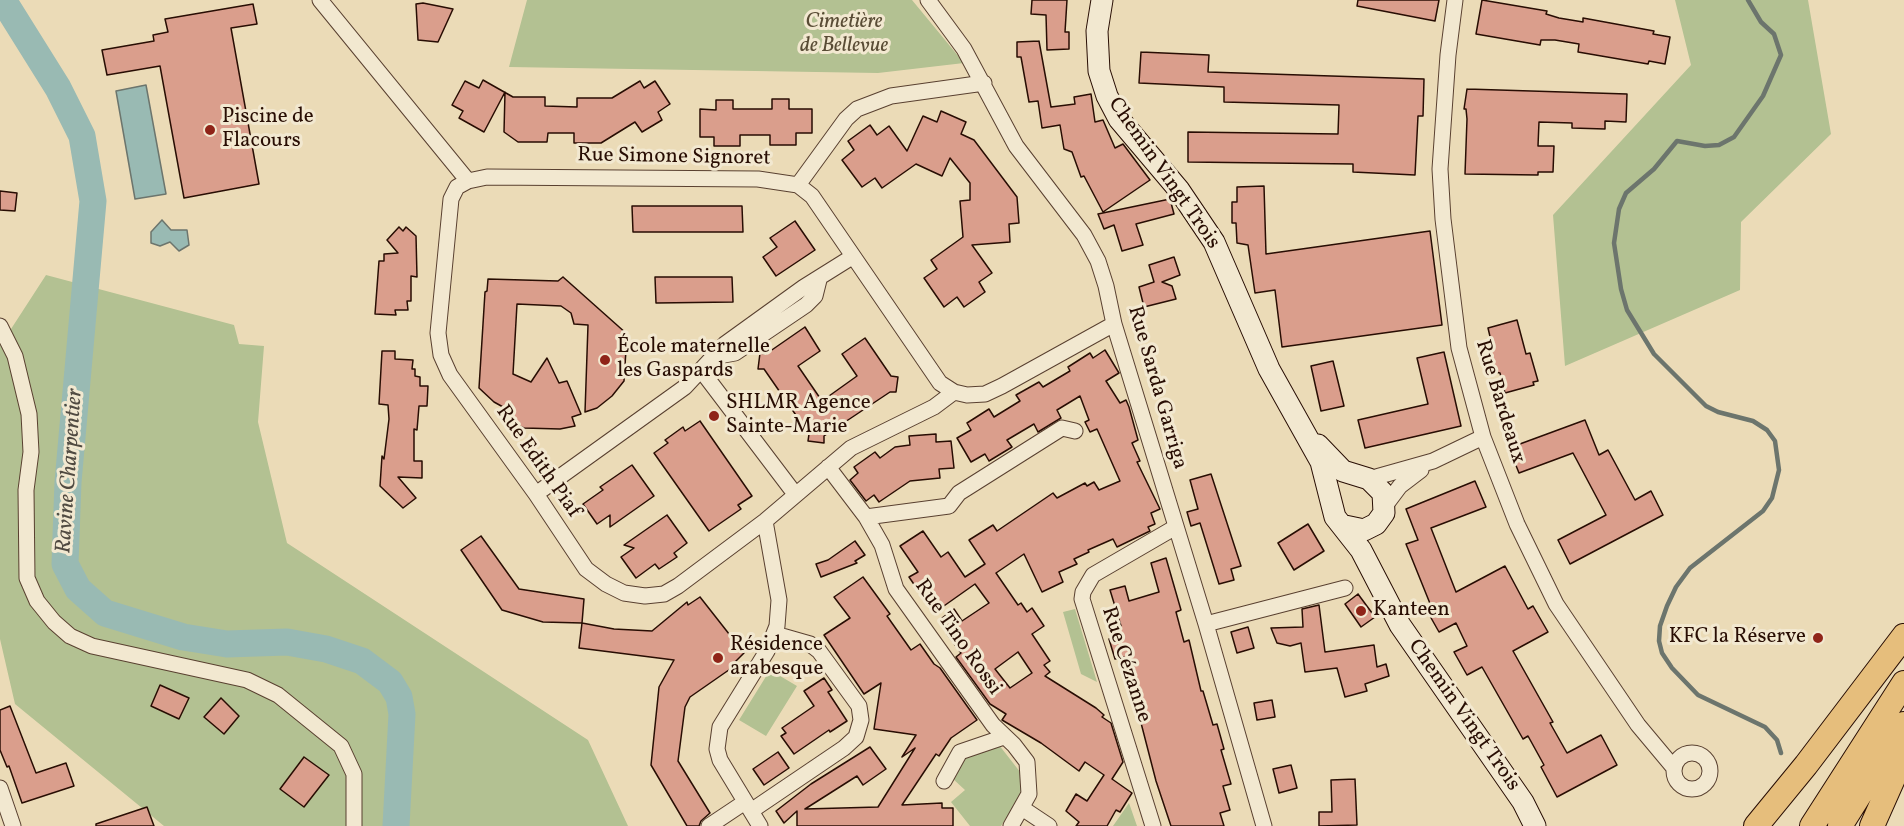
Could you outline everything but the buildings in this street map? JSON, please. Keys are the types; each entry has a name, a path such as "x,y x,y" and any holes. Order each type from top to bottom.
{"highway":[{"path":"1756,826 1806,765 1904,636"},
{"path":"1812,826 1904,683"},
{"path":"1840,826 1904,724"},
{"path":"1872,826 1904,754"}],"main road":[{"name":"Chemin Vingt Trois","path":"1102,0 1097,31 1099,71 1107,96 1119,119 1179,190 1214,242 1269,369 1309,436 1329,483 1335,517 1345,526 1375,574 1384,597 1400,625 1523,802 1535,826"},
{"name":"Chemin Vingt Trois","path":"1309,436 1343,471 1380,487 1381,515 1373,547 1375,574"},
{"path":"1331,504 1338,486 1362,478"},
{"path":"1345,526 1364,530 1381,515"}],"street":[{"path":"320,0 365,52 468,181"},
{"name":"Rue Sarda Garriga","path":"928,0 964,49 1016,146 1084,235 1106,286 1114,324 1174,528 1206,624 1259,824"},
{"name":"Rue Bardeaux","path":"1455,0 1448,56 1440,169 1443,219 1459,348 1483,436 1517,524 1556,604 1638,725 1674,768"},
{"path":"798,185 846,118 857,109 891,96 984,83"},
{"name":"Rue Simone Signoret","path":"468,181 487,177 680,177 758,179 798,185 812,196 940,383 954,392"},
{"name":"Rue Edith Piaf","path":"468,181 457,188 451,199 438,333 441,355 450,375 536,494 586,569 606,584 624,593 645,596 664,594 678,586 765,521 851,448 934,407 954,392"},
{"path":"536,494 685,387 717,352 804,287 819,280 852,257"},
{"path":"954,392 985,394 1114,324"},
{"path":"0,326 9,341 23,378 29,414 31,452 26,490 27,578 37,601 54,622 70,636 92,646 247,680 278,695 341,746 354,774 354,826"},
{"path":"701,370 795,494"},
{"path":"866,517 949,506 959,493 1062,428 1075,431"},
{"path":"1381,515 1400,486 1433,461 1483,436"},
{"path":"1362,478 1433,461"},
{"name":"Rue Tino Rossi","path":"828,467 866,517 882,545 896,589 1004,737 1014,745 1027,762 1029,794 1011,826"},
{"path":"760,826 720,760 717,738 720,727 775,634 778,600 765,521"},
{"name":"Rue Cézanne","path":"1153,826 1083,592 1093,575 1174,528"},
{"path":"1206,624 1346,588"},
{"path":"709,826 748,807 844,748 856,737 861,720 859,706 819,651 810,644 775,634"},
{"path":"944,781 960,752 1004,737"},
{"path":"0,788 13,826"},
{"path":"1022,808 1049,826"}],"green space":[{"name":"Cimetière de Bellevue","path":"527,0 912,0 964,63 878,73 509,67"},
{"path":"1675,0 1808,0 1831,134 1741,222 1740,290 1565,366 1553,215 1691,65"},
{"path":"46,275 234,325 239,344 264,346 258,422 287,543 588,740 628,826 164,826 15,704 0,639 0,346"},
{"path":"1075,609 1097,682 1081,674 1063,612"},
{"path":"770,670 797,686 766,736 739,720"},
{"path":"999,745 1024,777 1024,790 1001,826 970,826 951,802 965,790 952,778 966,756"},
{"path":"1129,803 1137,826 1113,826"}],"water":[{"name":"Piscine de Flacours","path":"146,85 166,194 135,199 116,91"},
{"path":"162,220 171,230 187,230 189,245 179,251 170,242 160,246 151,243 151,232"}],"waterway":[{"name":"Ravine Charpentier","path":"3,0 58,88 82,136 93,201 68,482 65,564 78,589 105,613 183,637 227,644 287,642 326,649 362,661 390,682 399,697 402,714 396,826"},
{"path":"1748,0 1761,22 1774,34 1781,55 1763,96 1734,137 1719,145 1705,146 1677,141 1654,169 1626,193 1619,209 1614,243 1621,289 1627,310 1654,354 1706,406 1718,412 1753,421 1767,430 1775,441 1779,470 1772,498 1763,511 1690,568 1676,587 1667,606 1660,626 1659,641 1662,653 1672,668 1698,695 1765,727 1777,740 1781,753"}],"place":[{"name":"Piscine de Flacours","path":"210,130"},
{"name":"École maternelle les Gaspards","path":"605,360"},
{"name":"SHLMR Agence Sainte-Marie","path":"714,416"},
{"name":"Kanteen","path":"1361,611"},
{"name":"KFC la Réserve","path":"1818,638"},
{"name":"Résidence arabesque","path":"718,658"}]}
